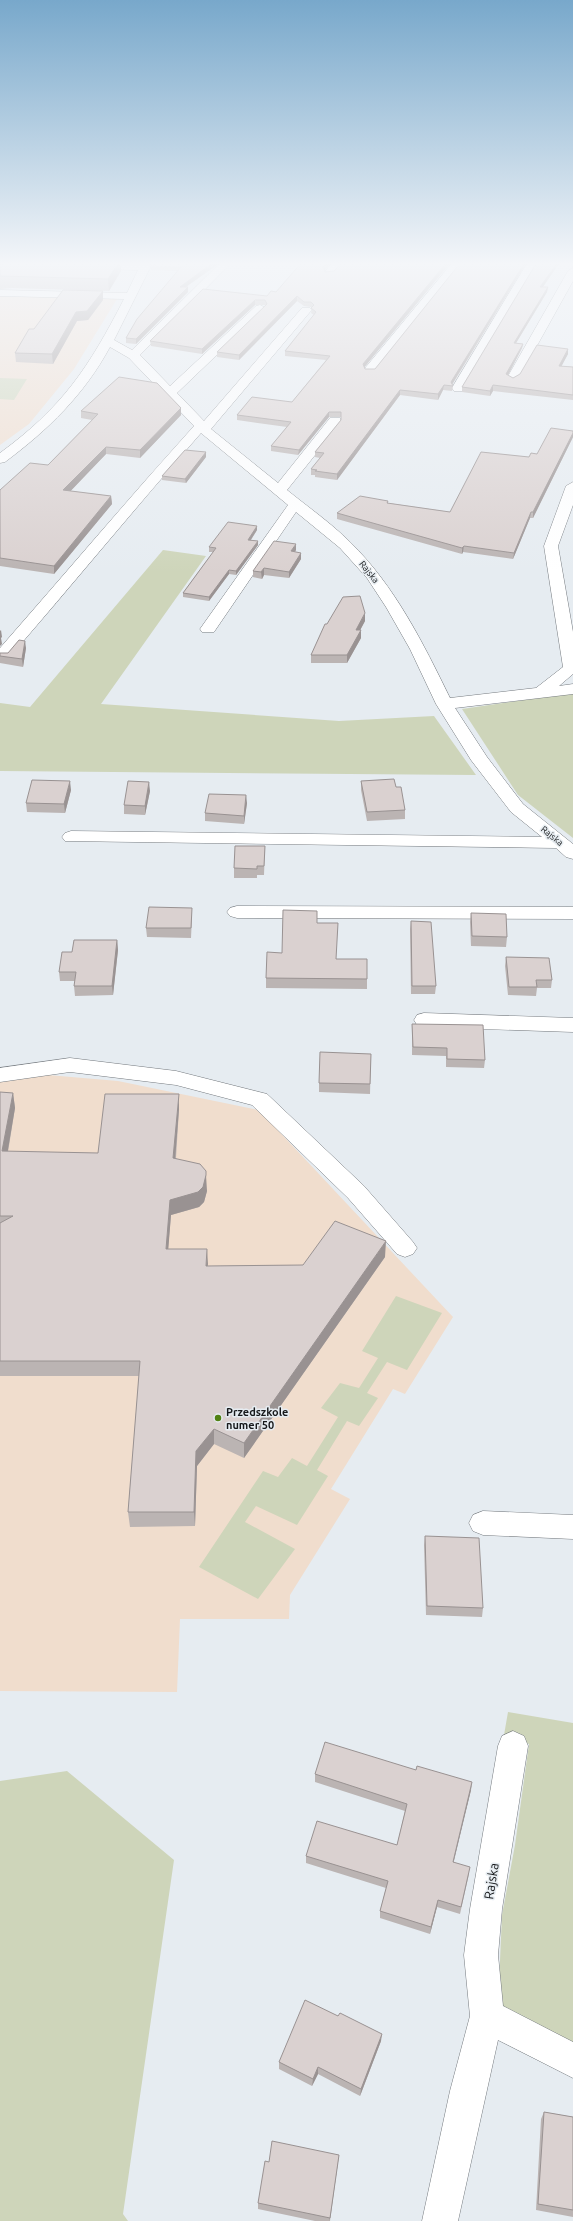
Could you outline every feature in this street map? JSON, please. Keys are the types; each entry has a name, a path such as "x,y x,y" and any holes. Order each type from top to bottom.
{"street":[{"path":"0,459 61,408 91,366"},
{"name":"Rajska","path":"143,366 203,428 345,545 372,575 398,613 444,704 480,760 517,808 567,848"},
{"path":"169,394 199,366"},
{"path":"2,656 89,556 116,521 203,428 257,366"},
{"path":"370,370 374,366"},
{"path":"458,388 471,366"},
{"path":"513,378 520,366"},
{"path":"279,491 335,421"},
{"path":"540,693 572,668 550,546 573,486"},
{"path":"208,629 295,504"},
{"path":"444,704 573,689"},
{"path":"71,836 567,848"},
{"path":"237,912 573,913"},
{"path":"424,1020 573,1025"},
{"path":"0,1075 70,1065 176,1078 259,1098 356,1192 405,1248"},
{"path":"483,1524 573,1527"},
{"name":"Rajska","path":"440,2221 468,2091 487,2016 481,1955 486,1909 513,1746"},
{"path":"487,2016 573,2061"}],"shaded area":[{"path":"0,366 76,366 29,424 0,445"},
{"path":"48,1075 118,1081 259,1110 453,1317 405,1394 393,1389 331,1489 350,1499 290,1595 289,1619 180,1619 177,1692 0,1691 0,1082"}],"green space":[{"path":"0,378 27,379 14,400 0,399"},
{"path":"163,550 206,556 101,704 339,721 434,716 476,775 0,771 0,703 30,707"},
{"path":"573,693 573,838 518,795 462,709"},
{"path":"396,1296 442,1313 407,1370 387,1362 367,1393 378,1398 359,1426 347,1421 317,1470 328,1476 297,1525 256,1506 245,1522 295,1549 258,1599 199,1567 263,1471 278,1477 292,1458 307,1466 338,1417 321,1408 340,1383 359,1388 378,1358 362,1351"},
{"path":"508,1712 573,1723 573,2044 498,2006 502,1915 515,1845 529,1744 504,1735"},
{"path":"67,1771 174,1860 123,2214 128,2221 0,2221 0,1781"}],"building":[{"path":"322,366 364,366 365,369 375,369 378,366 461,366 451,382 453,386 444,385 438,394 400,390 337,474 315,471 317,470 311,469 324,453 315,452 341,420 341,412 329,412 299,450 271,446 291,422 237,415 252,397 292,402"},
{"path":"475,366 511,366 506,374 513,378 520,374 525,366 573,367 573,395 493,385 490,391 462,387"},
{"path":"119,377 157,383 181,408 140,450 106,447 63,490 111,496 54,566 0,558 0,490 30,463 48,465 98,414 81,411"},
{"path":"551,428 573,431 573,433 533,512 531,512 514,553 464,546 462,548 337,513 360,496 388,501 387,503 450,512 481,452 529,457 531,453 537,454"},
{"path":"185,450 206,452 185,479 162,476"},
{"path":"228,522 257,526 248,540 258,541 236,571 229,570 209,597 183,593 216,548 209,547"},
{"path":"274,541 296,544 291,551 301,553 289,572 264,568 261,572 253,571"},
{"path":"360,596 365,613 356,630 361,630 347,655 311,655 325,624 327,624 343,597"},
{"path":"19,640 25,641 22,659 0,656 0,653 8,653"},
{"path":"394,779 396,787 401,787 405,810 367,812 361,781"},
{"path":"32,780 70,781 64,804 26,803"},
{"path":"128,781 149,782 145,806 124,805"},
{"path":"209,794 246,795 244,816 205,813"},
{"path":"235,846 265,846 264,866 257,866 257,869 234,868"},
{"path":"149,907 192,908 191,928 146,928"},
{"path":"283,910 317,911 317,923 338,923 336,959 367,959 367,979 266,978 267,952 282,953"},
{"path":"471,913 506,914 507,937 472,936"},
{"path":"411,921 431,922 436,986 412,986"},
{"path":"74,940 117,940 112,986 74,986 76,972 59,972 62,952 72,952"},
{"path":"506,957 549,958 552,980 536,980 537,987 509,987"},
{"path":"412,1024 483,1025 485,1060 447,1059 447,1048 413,1047"},
{"path":"320,1052 371,1054 370,1084 319,1083"},
{"path":"0,1092 13,1093 2,1151 98,1153 105,1094 179,1094 173,1158 200,1164 206,1171 206,1175 203,1187 198,1192 170,1200 166,1249 207,1249 206,1266 303,1265 335,1221 386,1241 244,1443 214,1429 196,1451 194,1512 128,1512 140,1361 0,1361 0,1223 13,1216 0,1216"},
{"path":"425,1536 479,1538 483,1608 427,1606"},
{"path":"325,1742 416,1770 417,1766 472,1782 453,1862 470,1867 461,1907 438,1900 431,1927 380,1911 388,1881 306,1856 317,1821 397,1845 407,1804 315,1774"},
{"path":"305,2000 338,2016 340,2013 382,2034 361,2089 318,2067 313,2079 279,2062"},
{"path":"544,2112 573,2117 573,2210 538,2204"},
{"path":"272,2141 339,2155 330,2218 258,2203 265,2161 269,2162"}],"place":[{"name":"Przedszkole numer 50","path":"218,1418"}]}
